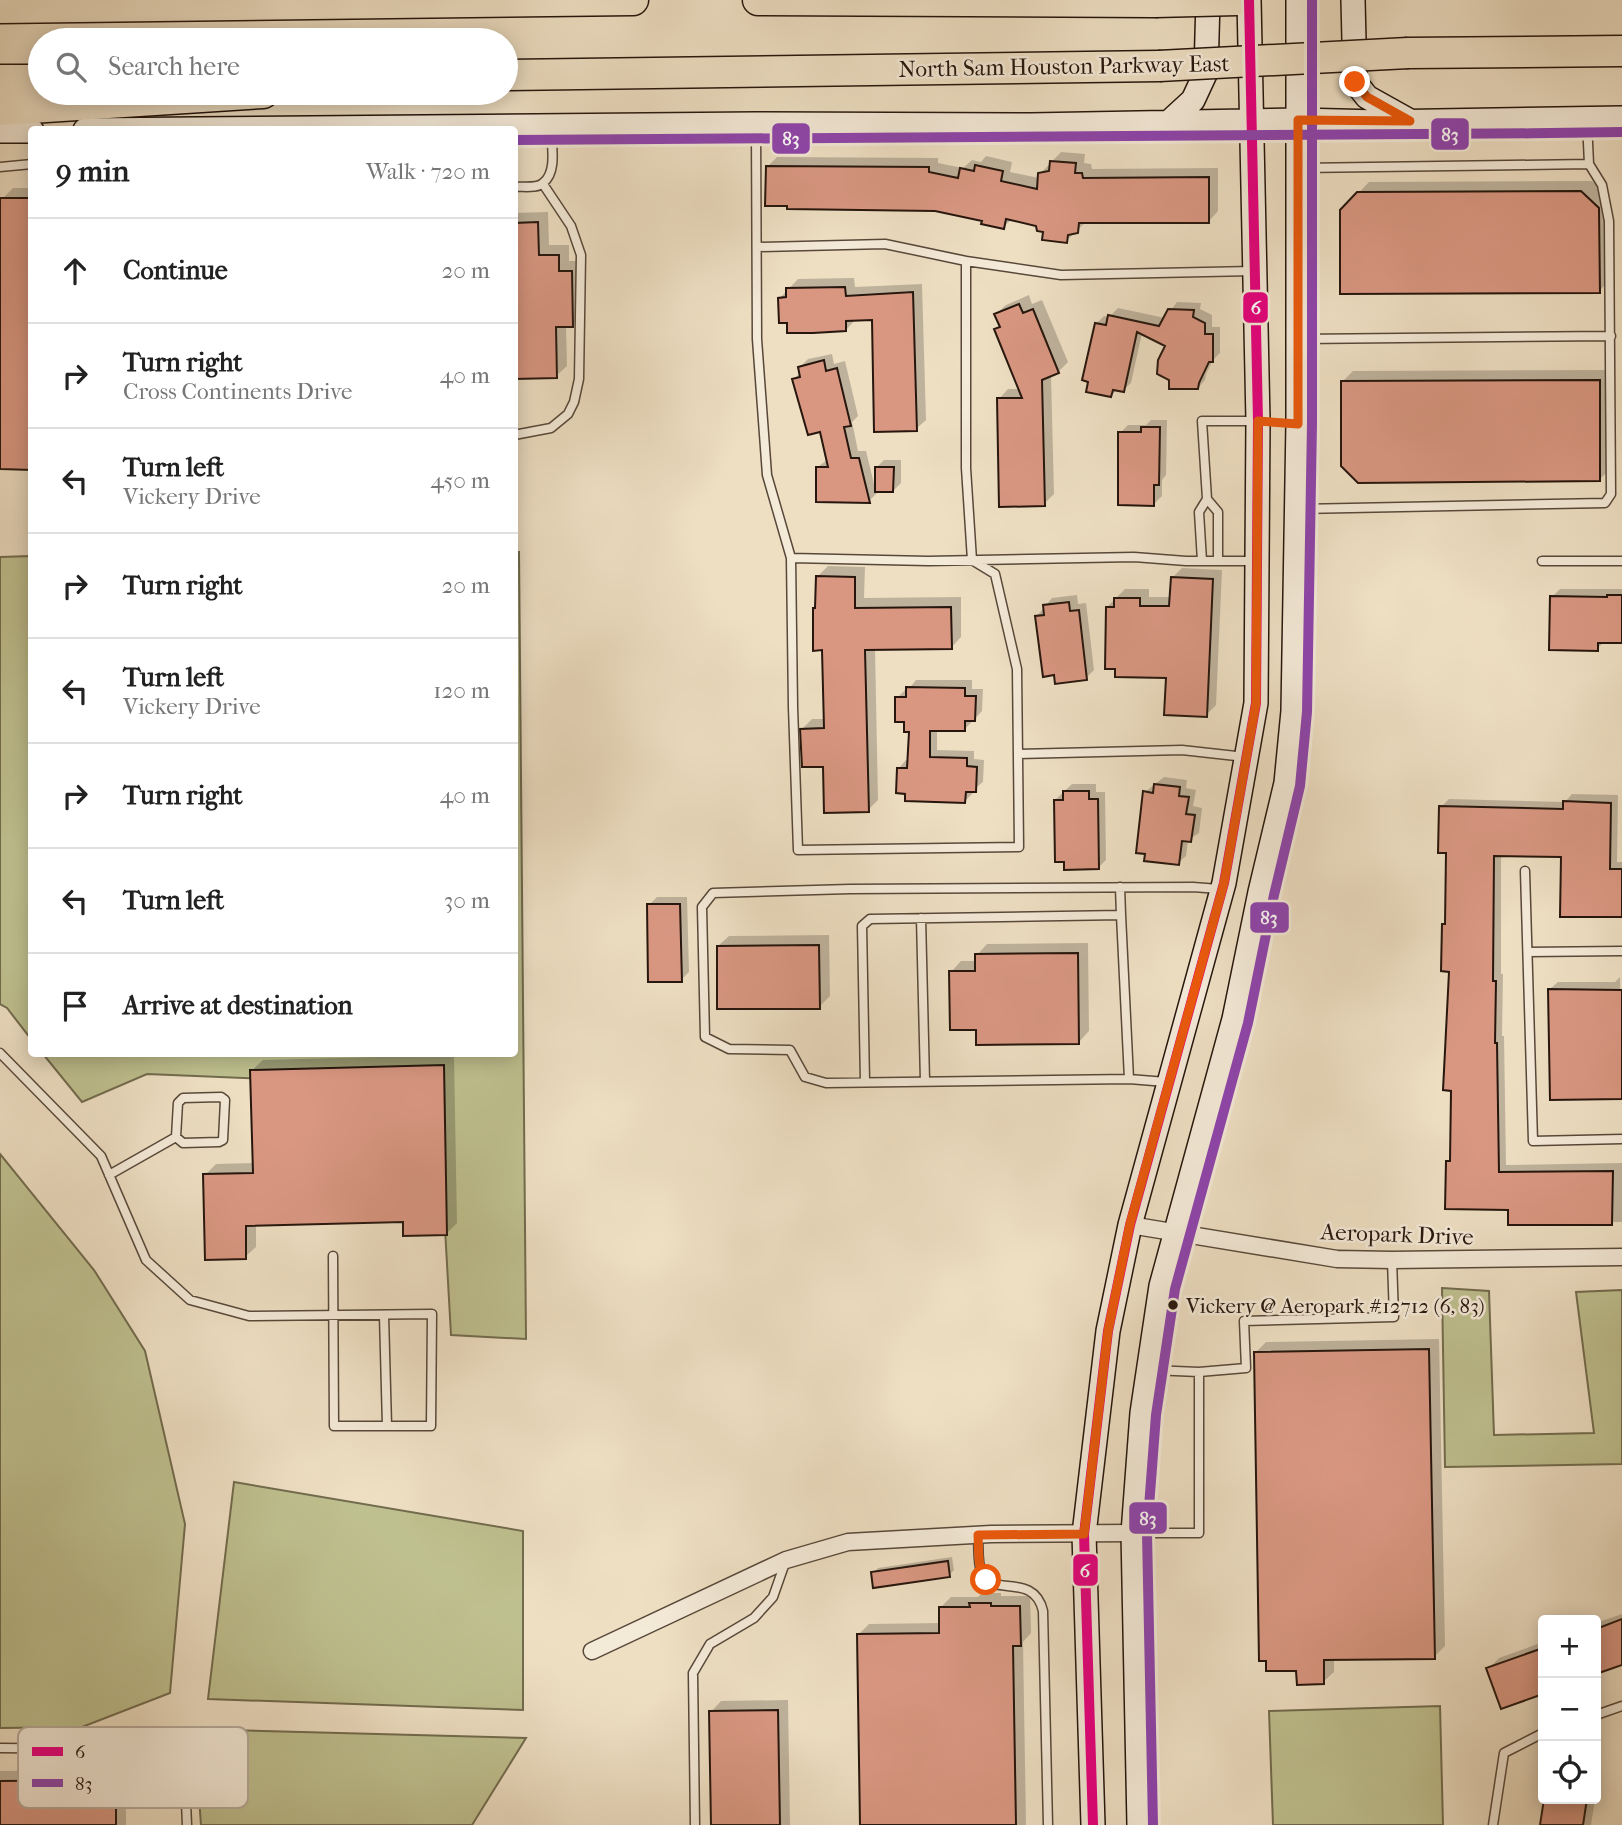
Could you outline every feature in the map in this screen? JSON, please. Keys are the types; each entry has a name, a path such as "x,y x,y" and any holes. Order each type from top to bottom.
{"highway":[{"path":"5,7 633,0"},
{"path":"758,0 1237,0"},
{"name":"North Sam Houston Parkway East","path":"518,75 1159,66 1408,53 1622,51"},
{"path":"518,82 721,73"},
{"path":"0,80 28,80"},
{"path":"0,110 77,105"}],"main road":[{"path":"1168,123 1193,100 1206,72 1208,0"},
{"path":"1093,1825 1084,1534 1108,1331 1130,1224 1223,886 1256,703 1258,421 1249,0"},
{"path":"1139,1825 1133,1533 1142,1413 1161,1286 1234,1019 1259,892 1286,783 1293,711 1298,424 1298,0"},
{"path":"1353,0 1355,82 1367,97 1410,121"},
{"path":"518,127 1622,118"},
{"path":"0,131 28,131"},
{"path":"1258,421 1298,424"},
{"path":"1223,886 1259,892"}],"street":[{"name":"Aeropark Drive","path":"1130,1224 1175,1234 1337,1259 1622,1257"},
{"path":"592,1651 786,1560 848,1542 978,1535 1133,1533"}],"lane":[{"path":"1296,509 1605,503 1611,494 1609,221 1602,185 1589,164 1587,118"},
{"path":"756,124 757,339 767,475 791,558 798,850 1019,846 1017,669 995,574 972,560"},
{"path":"518,187 543,184 552,165 551,127"},
{"path":"0,167 28,164"},
{"path":"1298,168 1589,164"},
{"path":"518,434 551,428 568,414 574,402 579,379 581,255 571,226 543,184"},
{"path":"758,247 885,244 966,261 1062,275 1256,271"},
{"path":"966,261 966,468 972,560"},
{"path":"1298,339 1611,336"},
{"path":"1218,561 1218,513 1207,499 1202,421 1258,421"},
{"path":"1202,561 1199,512 1207,499"},
{"path":"791,558 928,562 1134,557 1258,562"},
{"path":"1542,562 1622,561"},
{"path":"1018,754 1182,750 1246,757"},
{"path":"1525,871 1533,1141 1622,1139"},
{"path":"1169,1083 1129,1079 826,1083 805,1077 790,1050 729,1049 705,1038 702,907 713,893 1223,886"},
{"path":"1120,887 1129,1079"},
{"path":"865,1082 863,926 870,919 1121,915"},
{"path":"921,918 925,1082"},
{"path":"1528,952 1622,951"},
{"path":"0,1053 101,1156 146,1260 190,1300 249,1316 332,1315 384,1315 432,1314 431,1426 334,1426 332,1315 333,1256"},
{"path":"221,1097 225,1100 223,1140 183,1143 176,1137 178,1103 183,1098 221,1097"},
{"path":"109,1175 176,1137"},
{"path":"1149,1370 1246,1368 1244,1321 1394,1317 1392,1260"},
{"path":"384,1315 387,1426"},
{"path":"1133,1533 1199,1532 1199,1371"},
{"path":"978,1535 979,1564 986,1580 1026,1589 1035,1593 1041,1601 1048,1825"},
{"path":"695,1825 693,1673 710,1644 754,1618 773,1597 786,1560"},
{"path":"1601,1713 1622,1706"},
{"path":"1493,1825 1504,1753 1538,1736"},
{"path":"0,1748 18,1748"}],"green space":[{"path":"519,552 526,1339 451,1335 437,1086 147,1074 82,1102 45,1057 518,1057"},
{"path":"28,556 28,1035 7,1008 0,1004 0,557"},
{"path":"0,1154 94,1270 145,1351 185,1524 170,1693 82,1727 0,1728"},
{"path":"1442,1288 1489,1291 1494,1435 1594,1433 1576,1292 1622,1290 1622,1464 1445,1467"},
{"path":"234,1482 523,1531 523,1710 208,1699"},
{"path":"1440,1706 1443,1825 1273,1825 1269,1711"},
{"path":"248,1730 526,1738 472,1825 201,1825 200,1808 248,1808"}],"building":[{"path":"1050,161 1076,163 1075,173 1082,173 1083,178 1209,177 1209,223 1079,223 1078,233 1068,235 1067,243 1042,240 1043,232 1037,231 1036,226 1006,219 1004,229 981,224 982,221 935,211 787,209 787,206 765,206 766,166 929,167 929,172 958,178 960,168 974,171 975,165 1003,171 1001,181 1037,189 1038,173 1049,171"},
{"path":"1581,191 1599,208 1600,293 1340,294 1340,210 1357,192"},
{"path":"0,198 28,198 28,470 0,469"},
{"path":"538,222 539,255 559,255 559,271 572,271 573,327 556,327 557,378 518,379 518,223"},
{"path":"845,287 846,296 913,292 917,431 874,432 872,320 846,321 846,331 813,333 787,333 787,323 779,323 778,298 786,297 786,288"},
{"path":"1019,304 1023,313 1033,309 1059,373 1042,380 1045,506 999,507 997,398 1022,398 994,329 1000,327 994,314"},
{"path":"1168,309 1194,310 1193,317 1205,323 1205,334 1213,334 1213,362 1209,362 1198,389 1169,389 1169,380 1157,374 1158,360 1165,346 1137,332 1124,392 1113,390 1111,397 1086,392 1088,382 1082,380 1095,323 1106,325 1108,315 1159,326"},
{"path":"824,360 826,371 837,368 851,426 844,427 851,458 859,458 870,503 816,502 816,467 828,467 820,432 808,435 792,379 800,377 798,367"},
{"path":"1600,380 1600,481 1358,483 1341,466 1341,381"},
{"path":"1141,427 1160,427 1159,485 1154,485 1154,506 1118,505 1118,432 1141,432"},
{"path":"875,467 894,467 893,492 875,492"},
{"path":"816,576 855,577 855,608 951,607 952,649 865,650 869,812 824,813 823,767 802,767 800,729 824,728 822,650 813,651"},
{"path":"1171,577 1213,579 1207,717 1164,715 1166,678 1115,677 1115,669 1105,669 1106,607 1114,607 1114,598 1140,598 1140,606 1169,606"},
{"path":"1622,595 1622,643 1598,643 1598,651 1549,650 1550,596"},
{"path":"1069,602 1070,611 1079,610 1087,680 1055,684 1054,675 1043,677 1035,616 1044,615 1043,605"},
{"path":"906,687 965,688 965,696 976,696 975,721 965,721 965,731 930,731 930,757 967,758 967,766 977,767 976,792 966,792 965,803 905,801 905,794 896,793 897,768 907,768 909,732 904,732 904,722 895,722 895,697 906,697"},
{"path":"1154,784 1180,787 1179,796 1189,797 1186,814 1195,815 1191,842 1182,841 1179,865 1144,861 1145,854 1136,853 1143,791 1153,793"},
{"path":"1063,791 1089,791 1089,799 1098,799 1099,869 1064,870 1064,862 1055,862 1054,800 1063,800"},
{"path":"1563,801 1611,803 1610,869 1622,869 1622,917 1560,917 1561,857 1494,856 1493,981 1496,981 1499,1172 1613,1171 1612,1225 1508,1225 1508,1210 1445,1209 1446,1161 1450,1161 1451,1091 1443,1090 1449,972 1441,971 1446,853 1438,853 1439,806 1563,809"},
{"path":"647,904 680,904 682,982 648,982"},
{"path":"819,945 820,1009 717,1009 717,946"},
{"path":"1078,953 1079,1044 976,1045 976,1030 950,1030 949,971 975,971 975,954"},
{"path":"1548,989 1622,990 1622,1099 1550,1100"},
{"path":"444,1065 447,1235 403,1236 403,1222 246,1226 246,1259 205,1260 203,1174 253,1173 250,1070"},
{"path":"1429,1349 1435,1659 1324,1660 1324,1684 1297,1685 1296,1671 1266,1671 1266,1661 1259,1661 1254,1352"},
{"path":"948,1561 950,1577 873,1588 871,1572"},
{"path":"969,1603 1020,1606 1021,1646 1013,1646 1016,1825 860,1825 857,1634 939,1633 939,1607 970,1607"},
{"path":"1622,1619 1622,1665 1601,1672 1601,1627"},
{"path":"1538,1650 1538,1696 1501,1709 1486,1668"},
{"path":"778,1710 780,1825 711,1825 709,1711"},
{"path":"0,1781 18,1781 18,1808 116,1808 116,1825 0,1825"},
{"path":"1543,1804 1586,1804 1583,1825 1540,1825"}],"transit line":[{"name":"6","path":"1093,1825 1084,1534 1108,1331 1130,1225 1224,883 1256,703 1258,421 1249,0"},
{"name":"83","path":"1153,1825 1147,1533 1156,1415 1175,1289 1248,1023 1300,786 1307,712 1312,423 1312,0"},
{"name":"83","path":"518,140 1622,132"}],"place":[{"name":"Vickery @ Aeropark #12712 (6, 83)","path":"1173,1305"}],"route":[{"path":"986,1580 979,1564 978,1535 1084,1534 1108,1331 1130,1224 1224,883 1256,703 1258,421 1298,424 1298,120 1410,121 1367,97 1355,82"}]}
